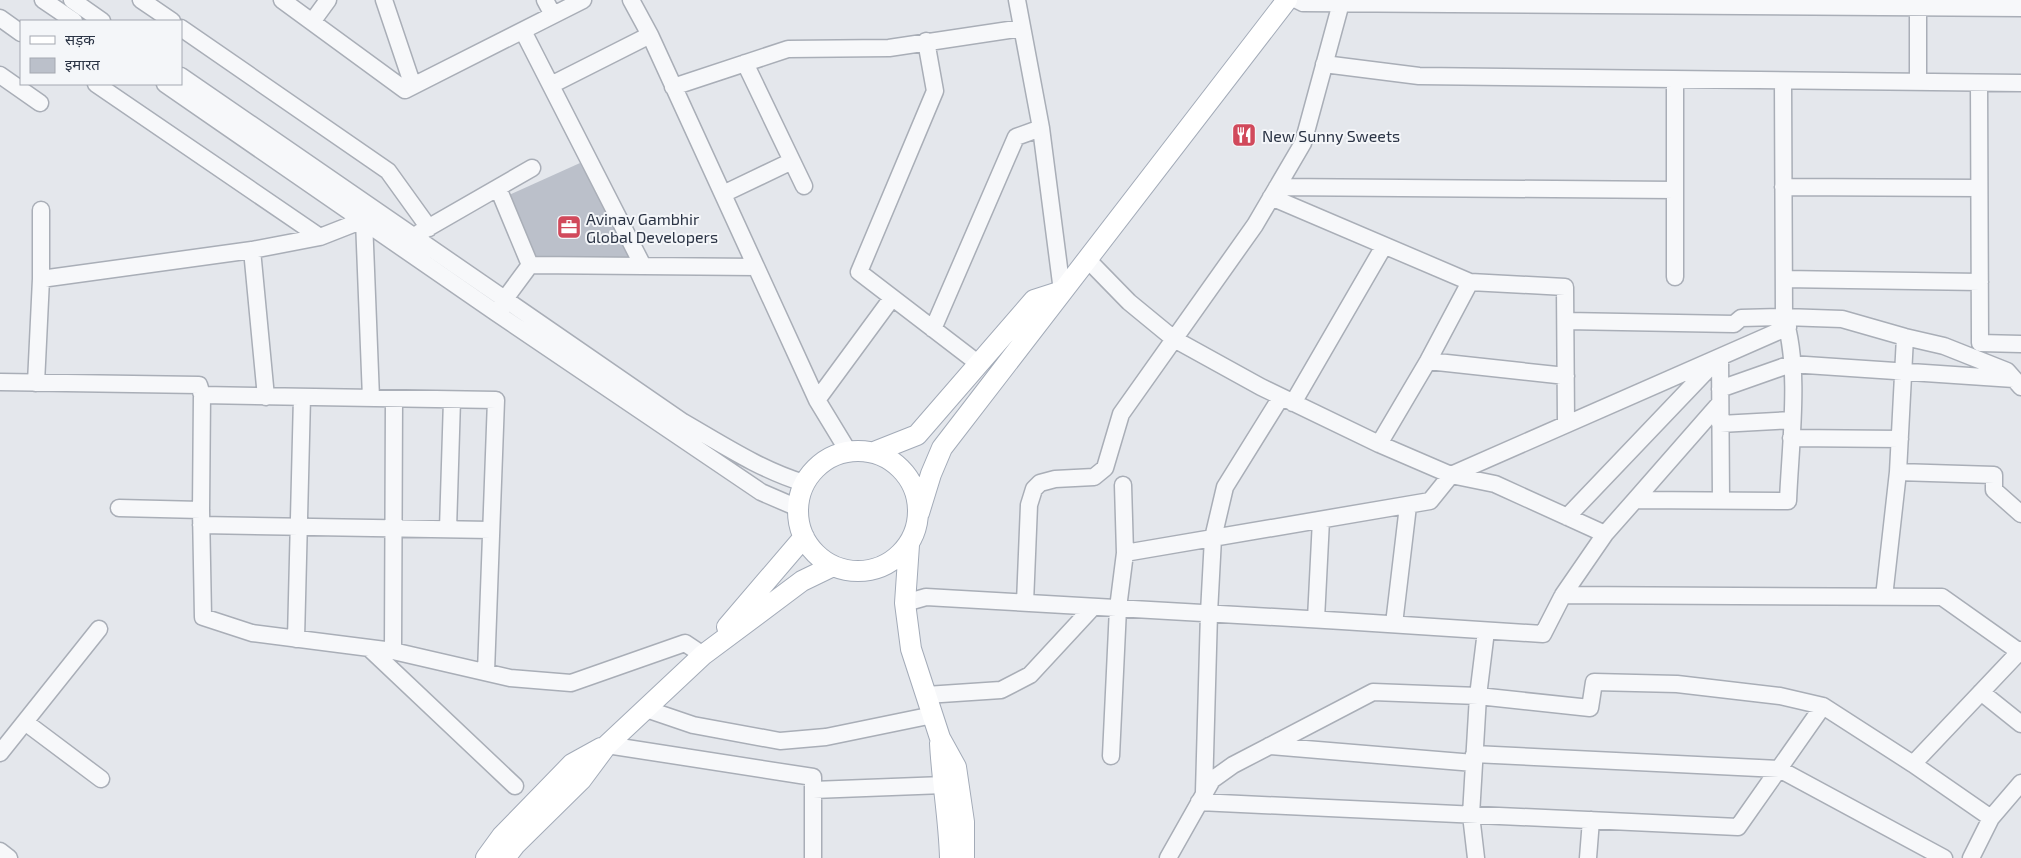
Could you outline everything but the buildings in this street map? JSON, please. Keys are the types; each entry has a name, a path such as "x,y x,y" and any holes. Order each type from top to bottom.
{"main road":[{"path":"1062,291 1034,300 917,435 874,452 848,451 830,457 815,468 804,483 798,508 799,523 804,537 816,554 833,566 851,571 870,570 895,559 908,545 916,530 931,474 942,448 1287,0"},
{"path":"874,452 892,461 907,475 916,493 919,514"},
{"path":"703,656 804,537"},
{"path":"908,545 904,603 911,649 940,738 956,767 964,822 964,858"},
{"path":"887,564 904,603"},
{"path":"505,858 515,845 581,780 607,745 703,656 802,581 833,566"},
{"path":"940,738 949,823 950,858"},
{"path":"486,858 502,836 572,764 607,745"}],"street":[{"path":"43,0 73,20"},
{"path":"72,0 101,20"},
{"path":"141,0 171,20"},
{"path":"282,0 404,90 583,0"},
{"path":"312,22 328,0"},
{"path":"384,0 413,86"},
{"path":"545,0 553,15"},
{"path":"632,0 650,35 817,400 848,451"},
{"path":"1017,0 1041,128 1062,291"},
{"path":"1297,0 1303,3 1918,4 2021,8"},
{"path":"1025,603 1028,505 1034,489 1040,483 1056,479 1094,477 1105,468 1121,414 1255,224 1303,144 1341,3"},
{"path":"1918,4 1918,82"},
{"path":"0,18 20,32"},
{"path":"674,87 788,49 889,48 1022,28"},
{"path":"182,29 388,171 429,228"},
{"path":"523,31 643,266"},
{"path":"551,85 650,35"},
{"path":"926,41 935,91 859,272 979,364"},
{"path":"745,63 804,186"},
{"path":"1324,64 1419,76 2021,83"},
{"path":"0,75 40,103"},
{"path":"182,77 380,213 408,242"},
{"path":"1675,80 1675,277"},
{"path":"1635,500 1788,501 1792,420 1790,334 1786,322 1784,279 1783,81"},
{"path":"1979,83 1980,343 2021,344"},
{"path":"97,85 320,237"},
{"path":"166,85 364,220 408,242 761,492 798,508"},
{"path":"933,329 1016,137 1041,128"},
{"path":"723,194 792,161"},
{"path":"408,242 532,168"},
{"path":"1783,187 1979,188"},
{"path":"498,188 530,265"},
{"path":"1274,192 1675,190"},
{"path":"1274,192 1384,246 1470,282 1565,287 1566,423"},
{"path":"36,383 41,279 41,210"},
{"path":"41,279 252,250 320,237 380,213"},
{"path":"364,220 371,398"},
{"path":"1202,798 1213,538 1224,488 1287,400 1384,246"},
{"path":"252,250 266,396"},
{"path":"1088,260 1130,302 1174,339 1287,400 1379,444 1451,475 1495,484 1605,534"},
{"path":"530,265 756,267"},
{"path":"500,306 530,265"},
{"path":"1784,279 1980,282"},
{"path":"1379,444 1428,361 1470,282"},
{"path":"817,400 892,298"},
{"path":"500,306 683,422 752,462 784,477 804,483"},
{"path":"1566,320 1734,324 1741,318 1786,322 1842,319 1944,346 2007,371 2018,383"},
{"path":"1125,553 1430,501 1451,475 1720,357 1786,322"},
{"path":"1884,597 1898,472 1905,337"},
{"path":"1720,357 1721,500"},
{"path":"1567,517 1720,357"},
{"path":"1428,361 1566,376"},
{"path":"904,603 926,597 1543,634 1563,595 1605,534 1720,396 1791,364 2018,383"},
{"path":"0,382 199,385 202,394 201,517 203,617 252,633 393,651 510,678 571,683 685,642 703,656"},
{"path":"202,394 496,400 486,672"},
{"path":"296,639 302,397"},
{"path":"393,651 394,399"},
{"path":"448,529 452,400"},
{"path":"1720,424 1792,420"},
{"path":"1791,438 1900,439"},
{"path":"1898,472 1994,475 1994,490 2021,514"},
{"path":"1111,756 1118,608 1125,553 1123,485"},
{"path":"1394,624 1408,506"},
{"path":"119,508 298,527 491,530"},
{"path":"1316,619 1321,520"},
{"path":"1563,595 1942,597 2021,652 1913,764"},
{"path":"926,695 1001,690 1030,675 1093,607"},
{"path":"0,753 99,629"},
{"path":"1476,858 1471,815 1478,696 1486,631"},
{"path":"369,648 515,786"},
{"path":"1168,858 1212,780 1233,765 1373,692 1478,696 1590,708 1594,682 1677,684 1780,696 1823,706 1913,764 1991,818"},
{"path":"1982,692 2021,724"},
{"path":"1202,798 1471,815 1738,828 1823,706"},
{"path":"646,709 693,725 780,741 826,737 933,715"},
{"path":"24,722 101,780"},
{"path":"607,745 813,777 813,858"},
{"path":"1270,746 1474,759 1779,769 1944,858"},
{"path":"1971,858 1991,818 2021,783"},
{"path":"813,790 944,785"},
{"path":"1588,858 1590,820"},
{"path":"0,851 9,858"}],"place":[{"name":"New Sunny Sweets","path":"1244,135"},
{"name":"Avinav Gambhir Global Developers","path":"569,227"}]}
